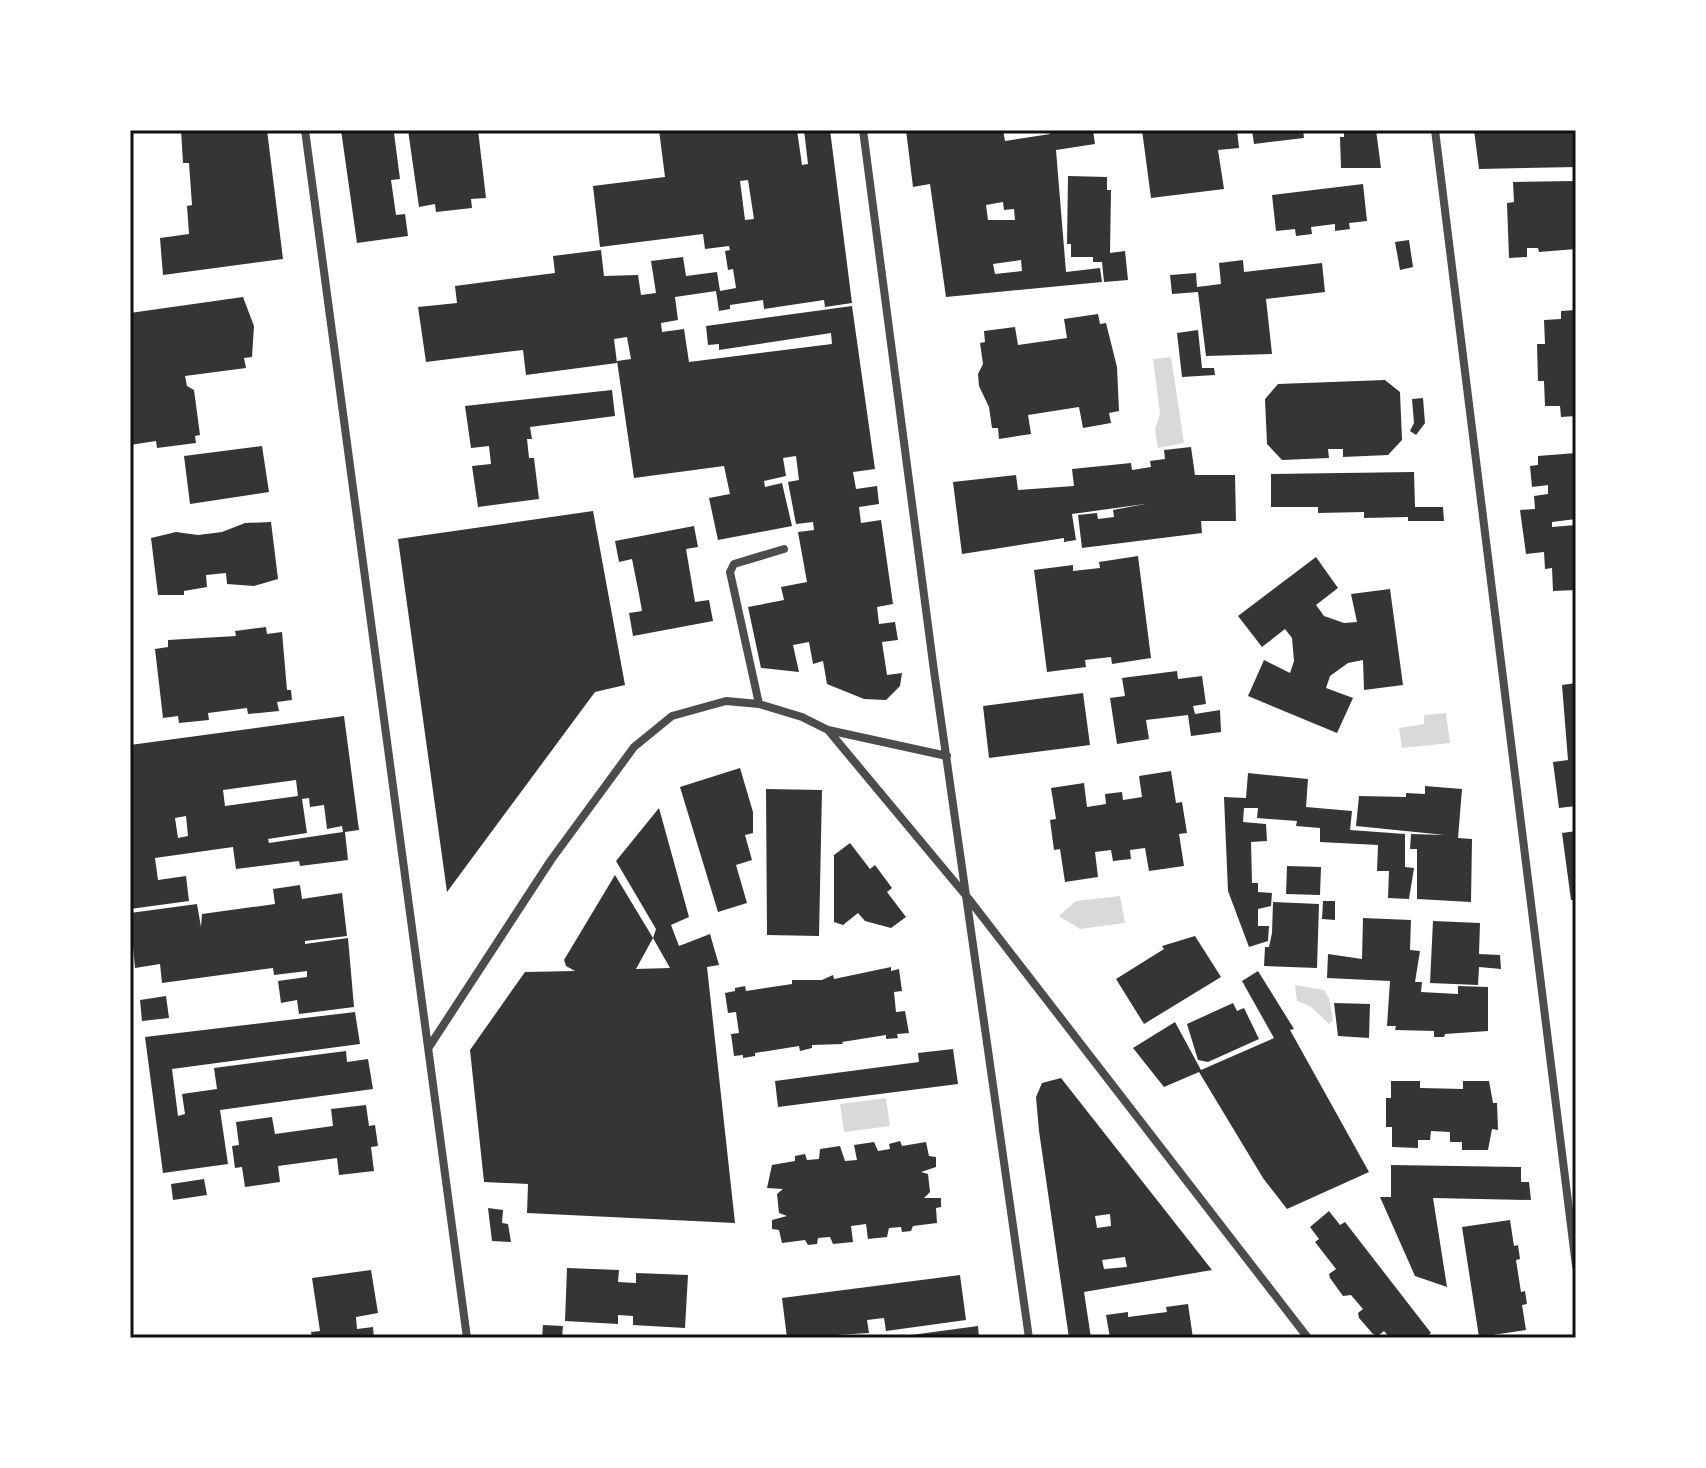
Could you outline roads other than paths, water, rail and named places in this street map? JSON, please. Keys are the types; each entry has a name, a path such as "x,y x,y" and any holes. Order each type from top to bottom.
{"street":[{"path":"305,130 467,1338"},
{"path":"863,130 1029,1338"},
{"path":"1435,130 1576,1266"},
{"path":"759,704 730,572 734,564 784,549"},
{"path":"429,1047 543,872 634,747 672,716 726,701 759,704 802,717 828,730 947,756"},
{"path":"828,730 968,898 1308,1338"}]}
